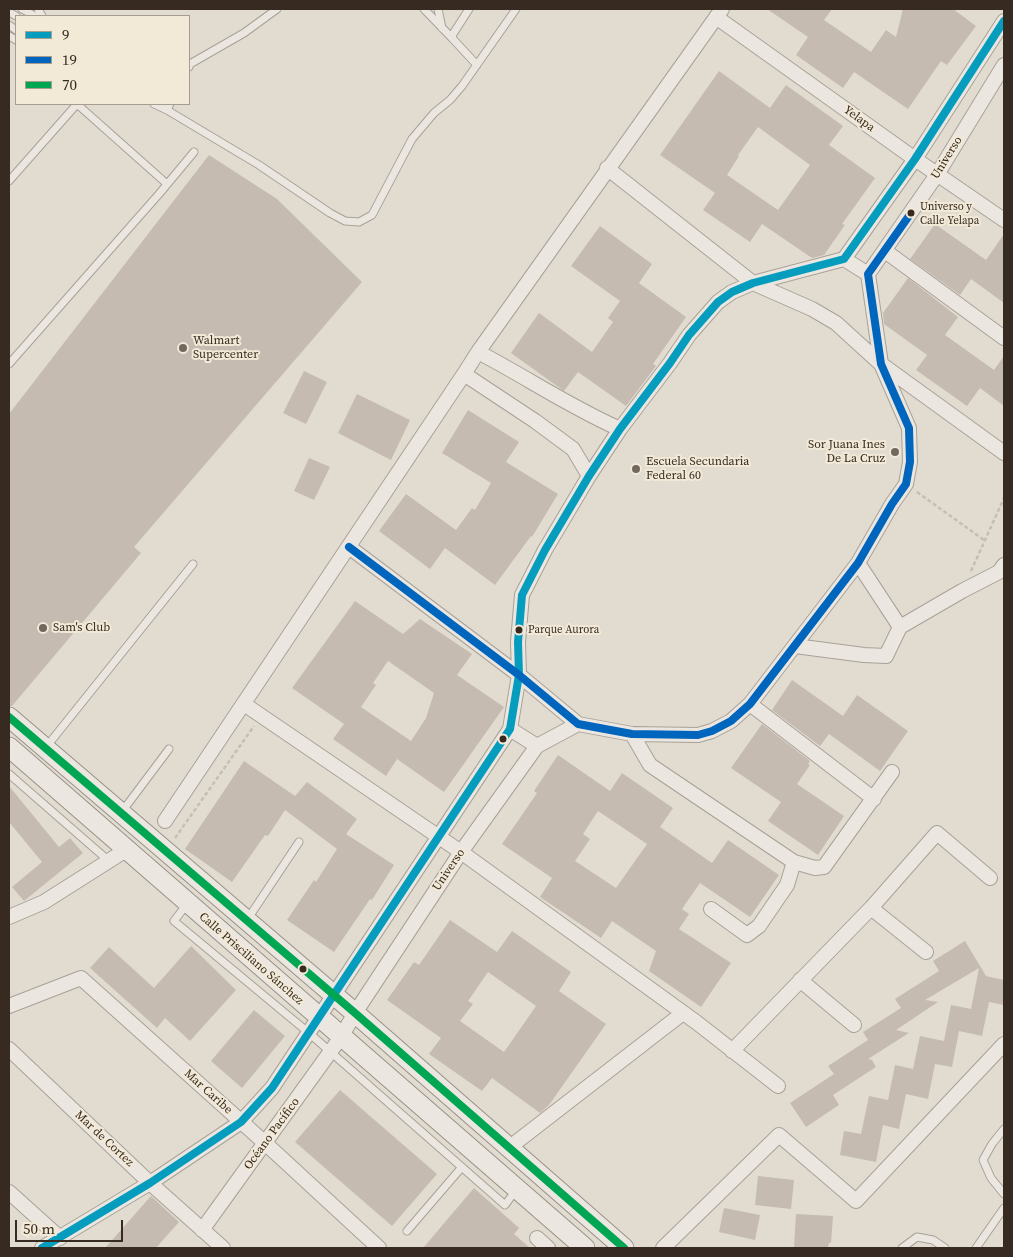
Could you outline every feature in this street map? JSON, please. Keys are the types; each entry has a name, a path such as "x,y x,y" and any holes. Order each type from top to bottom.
{"main road":[{"path":"9,718 355,1013 624,1248"},
{"name":"Calle Prisciliano Sánchez","path":"9,747 187,903 314,1026 469,1148 585,1248"}],"street":[{"name":"Yelapa","path":"719,13 915,159 1004,220"},
{"path":"165,821 478,352 719,13"},
{"name":"Universo","path":"844,259 915,159 1004,21"},
{"name":"Universo","path":"868,274 938,173 1004,65"},
{"path":"607,168 753,283 812,309 836,323 882,364 1004,453"},
{"path":"884,251 1004,338"},
{"path":"42,1248 150,1183 241,1122 272,1088 510,729 519,676 518,642 522,595 545,550 589,476 620,429 670,363 689,334 718,302 732,292 753,283 844,259 868,274 882,364 909,428 910,462 906,484 892,504 858,563 750,704 731,720 712,731 684,736 632,734 578,724 519,676 349,547"},
{"path":"478,352 566,403 620,429"},
{"path":"464,374 535,421 573,449 589,476"},
{"path":"858,563 900,627"},
{"path":"795,646 886,656 900,627 999,572 1004,565"},
{"path":"244,704 461,852 683,1013 778,1086"},
{"path":"750,704 874,799"},
{"name":"Universo","path":"336,1045 461,852 537,746 578,724"},
{"path":"510,729 537,746"},
{"path":"632,734 650,765 794,862 815,868 824,867 892,772"},
{"path":"732,1051 871,908 937,833 990,878"},
{"path":"9,917 44,902 126,850"},
{"path":"711,909 747,935 759,926 787,885 794,862"},
{"path":"871,908 926,952"},
{"name":"Mar Caribe","path":"9,1006 81,978 379,1248"},
{"path":"800,980 854,1025"},
{"path":"510,1147 683,1013"},
{"path":"663,1248 779,1135 856,1201 1004,1044"},
{"name":"Océano Pacífico","path":"202,1230 336,1045"},
{"name":"Mar de Cortez","path":"9,1049 150,1183 223,1248"},
{"path":"9,1192 60,1238"},
{"path":"537,1238 548,1248"}],"lane":[{"path":"22,9 33,15"},
{"path":"190,64 244,33 277,9"},
{"path":"424,9 477,65"},
{"path":"438,9 442,28"},
{"path":"452,38 469,9"},
{"path":"168,107 330,213 345,222 359,222 372,215 412,139 434,113 450,100 477,65 512,10"},
{"path":"10,178 76,105"},
{"path":"78,105 167,184"},
{"path":"9,364 194,152"},
{"path":"45,749 193,564"},
{"path":"121,814 169,749"},
{"path":"9,774 109,861"},
{"path":"247,921 299,842"},
{"path":"336,1045 460,1165 505,1204 517,1189"},
{"path":"1004,1129 992,1144 984,1160 991,1178 1004,1194"},
{"path":"407,1231 460,1165 469,1148"},
{"path":"976,1248 1004,1208"},
{"path":"902,1248 917,1237 933,1240 945,1248"}],"path":[{"path":"906,484 985,540"},
{"path":"962,591 1004,498"},
{"path":"165,851 261,716"}],"building":[{"path":"767,9 832,9 824,20 871,52 886,30 896,37 903,9 953,9 976,26 947,65 941,61 908,109 854,72 843,88 796,55 808,37"},
{"path":"719,71 770,108 786,85 843,126 829,145 875,178 842,224 845,225 824,255 812,258 762,224 750,242 703,210 715,193 660,155","holes":["758,127 810,165 778,210 727,175 738,155"]},
{"name":"Walmart Supercenter","path":"209,155 277,199 362,282 134,547 141,553 12,706 9,706 9,414"},
{"path":"935,224 986,260 1004,234 1004,303 971,279 960,295 910,259"},
{"path":"600,226 652,264 639,283 686,317 653,364 656,366 626,406 578,372 564,391 511,353 539,313 592,352 613,322 608,318 620,301 571,266"},
{"path":"908,278 958,317 945,335 994,370 1004,356 1004,406 980,388 967,406 916,370 927,355 884,324 883,313"},
{"path":"304,371 327,382 306,424 283,413"},
{"path":"357,394 410,420 391,460 338,433"},
{"path":"468,410 519,442 506,462 558,494 532,537 495,585 445,548 430,569 379,531 406,494 456,530 472,508 475,510 491,483 442,453"},
{"path":"309,458 330,467 314,500 294,491"},
{"path":"355,601 403,634 420,619 472,654 457,675 504,707 444,792 397,759 386,776 333,739 344,724 292,688","holes":["388,661 434,693 426,718 411,741 361,707 376,685 373,683"]},
{"path":"792,680 843,716 857,695 908,731 880,771 829,734 820,746 772,710"},
{"path":"762,724 810,761 808,764 810,765 797,784 844,816 818,855 768,821 781,802 731,768"},
{"path":"558,755 610,791 622,773 673,808 660,827 712,863 728,840 779,875 750,917 700,883 682,909 689,914 679,929 731,963 701,1007 649,971 656,951 612,921 601,938 540,897 552,878 502,844 537,793 534,791","holes":["598,811 647,844 616,888 575,861 590,839 583,834"]},
{"path":"244,761 295,796 307,782 357,819 346,834 394,865 372,900 370,899 334,952 287,920 314,880 316,882 337,849 285,810 268,836 265,835 232,882 185,849"},
{"path":"9,786 59,847 70,838 83,853 24,901 12,887 42,862 9,822"},
{"path":"450,920 497,952 512,931 571,972 559,991 606,1024 549,1105 540,1113 492,1078 482,1091 429,1054 441,1038 387,1000 414,962 419,965","holes":["488,972 536,1006 504,1052 460,1021 473,1004 468,1001"]},
{"path":"965,941 986,976 1004,980 1004,1005 989,1002 982,1036 959,1031 952,1067 935,1064 928,1099 906,1094 899,1129 883,1125 876,1162 840,1155 844,1131 861,1134 869,1096 888,1100 895,1065 913,1069 920,1036 944,1041 951,1005 971,1009 979,968 925,1000 938,1002 896,1030 909,1033 868,1059 872,1060 876,1067 833,1095 839,1105 806,1127 790,1103 834,1074 828,1066 868,1040 863,1032 901,1008 895,999 939,971 933,961"},
{"path":"191,946 236,990 190,1041 165,1018 157,1028 90,968 109,947 154,988"},
{"path":"254,1010 285,1036 242,1088 211,1061"},
{"path":"340,1090 437,1174 392,1226 295,1142"},
{"path":"758,1176 794,1180 791,1209 755,1205"},
{"path":"474,1188 519,1228 514,1234 530,1248 423,1248"},
{"path":"151,1196 179,1222 156,1248 105,1248"},
{"path":"724,1208 760,1215 755,1240 719,1232"},
{"path":"796,1214 833,1216 831,1243 829,1243 828,1248 794,1248"}],"transit line":[{"name":"9","path":"42,1248 150,1183 241,1122 272,1088 510,729 519,675 518,642 522,595 545,550 589,476 620,429 689,335 718,302 732,292 753,283 844,259 915,159 1004,21"},
{"name":"19","path":"349,547 519,675 578,724 632,734 698,735 712,731 731,721 750,704 858,563 892,504 906,484 910,462 909,428 881,364 868,274 911,213"},
{"name":"70","path":"9,717 355,1013 624,1248"}],"place":[{"name":"Universo y Calle Yelapa","path":"911,213"},
{"name":"Walmart Supercenter","path":"183,348"},
{"name":"Sor Juana Ines De La Cruz","path":"895,452"},
{"name":"Escuela Secundaria Federal 60","path":"636,469"},
{"name":"Sam's Club","path":"43,628"},
{"name":"Parque Aurora","path":"519,630"}]}
